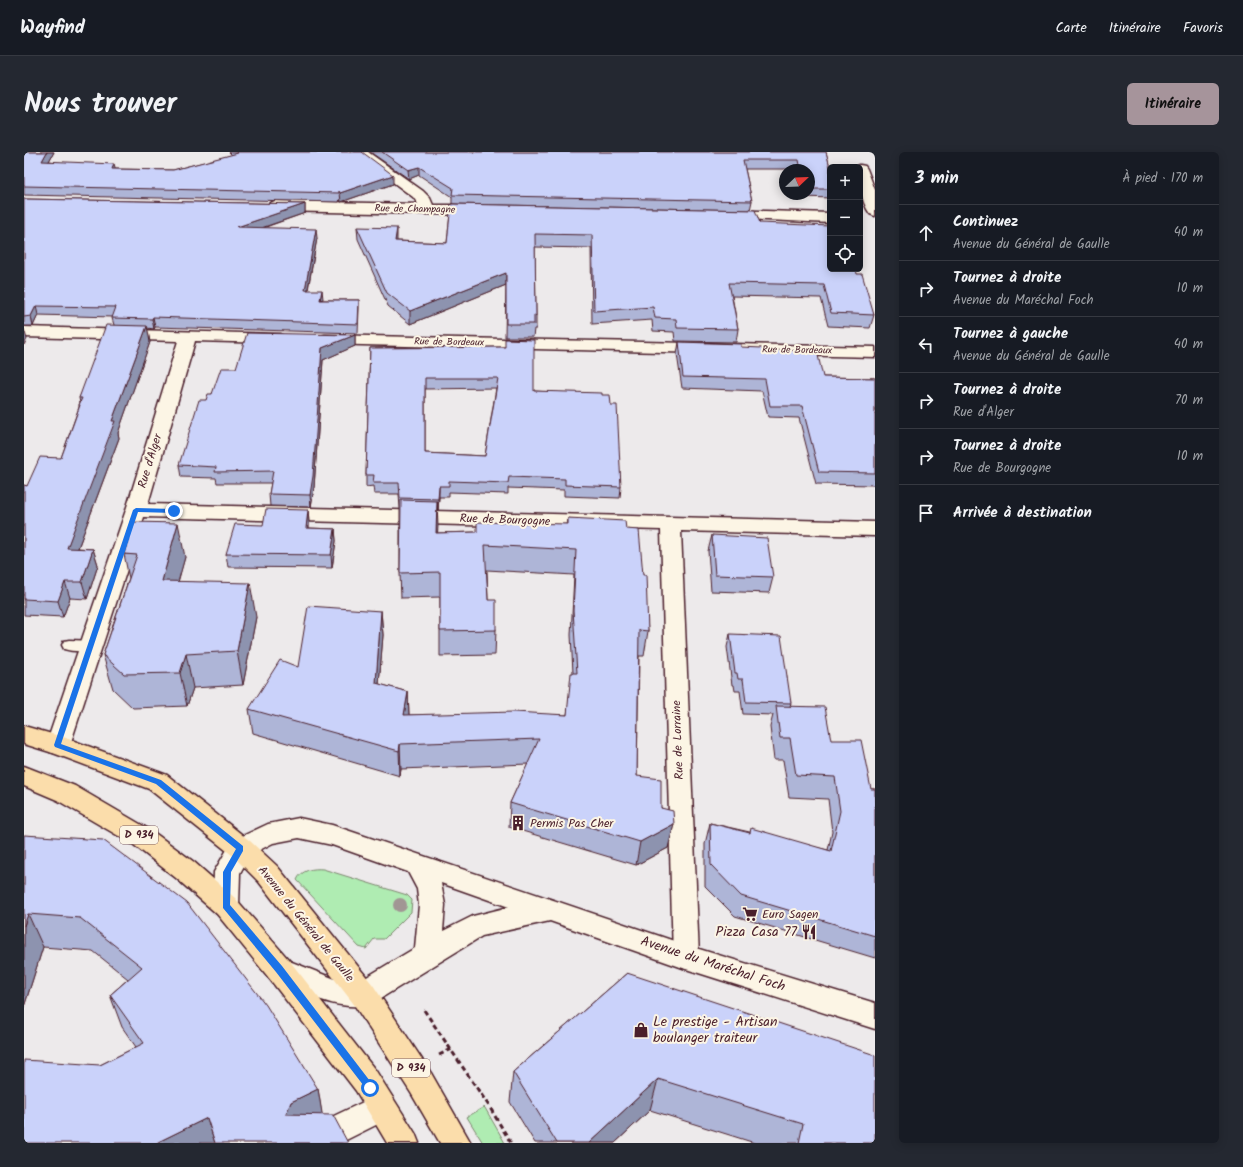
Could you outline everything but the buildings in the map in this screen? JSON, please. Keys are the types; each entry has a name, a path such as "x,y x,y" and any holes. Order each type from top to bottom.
{"main road":[{"name":"D 934","path":"24,735 58,745"},
{"name":"Avenue du Général de Gaulle","path":"58,745 158,782 241,848 268,874 363,994 421,1083 456,1143"},
{"name":"D 934","path":"32,780 66,793 143,838 185,870 226,906 279,969 366,1081 404,1143"}],"street":[{"path":"359,152 418,194 424,201 427,209"},
{"path":"863,176 875,211"},
{"name":"Rue de Champagne","path":"260,206 495,210"},
{"path":"710,215 827,218"},
{"path":"863,218 875,218"},
{"name":"Rue de Bordeaux","path":"24,332 875,352"},
{"name":"Rue d'Alger","path":"58,745 136,510 188,336"},
{"name":"Rue de Bourgogne","path":"136,510 875,529"},
{"name":"Rue de Lorraine","path":"671,524 686,957"},
{"name":"Avenue du Maréchal Foch","path":"241,848 268,834 299,828 332,835 686,957 875,1016"},
{"path":"226,906 227,872 241,848"},
{"path":"416,863 430,888 432,905 428,954"},
{"path":"279,969 334,991 363,994 456,937 487,923 551,910"},
{"path":"308,1143 382,1107"}],"lane":[{"path":"69,645 91,645"}],"path":[{"path":"424,1010 489,1106 511,1143"}],"green space":[{"path":"323,869 407,895 412,900 411,912 384,939 374,939 366,949 359,947 297,880 301,874 308,870"},
{"path":"484,1107 505,1143 483,1143 467,1117"}],"place":[{"name":"Permis Pas Cher","path":"518,823"},
{"name":"Euro Sagen","path":"750,914"},
{"name":"Pizza Casa 77","path":"809,932"},
{"name":"Le prestige - Artisan boulanger traiteur","path":"641,1030"}],"route":[{"path":"174,511 136,510 58,745 158,782 241,848 227,872 226,906 279,969 370,1088"}]}
